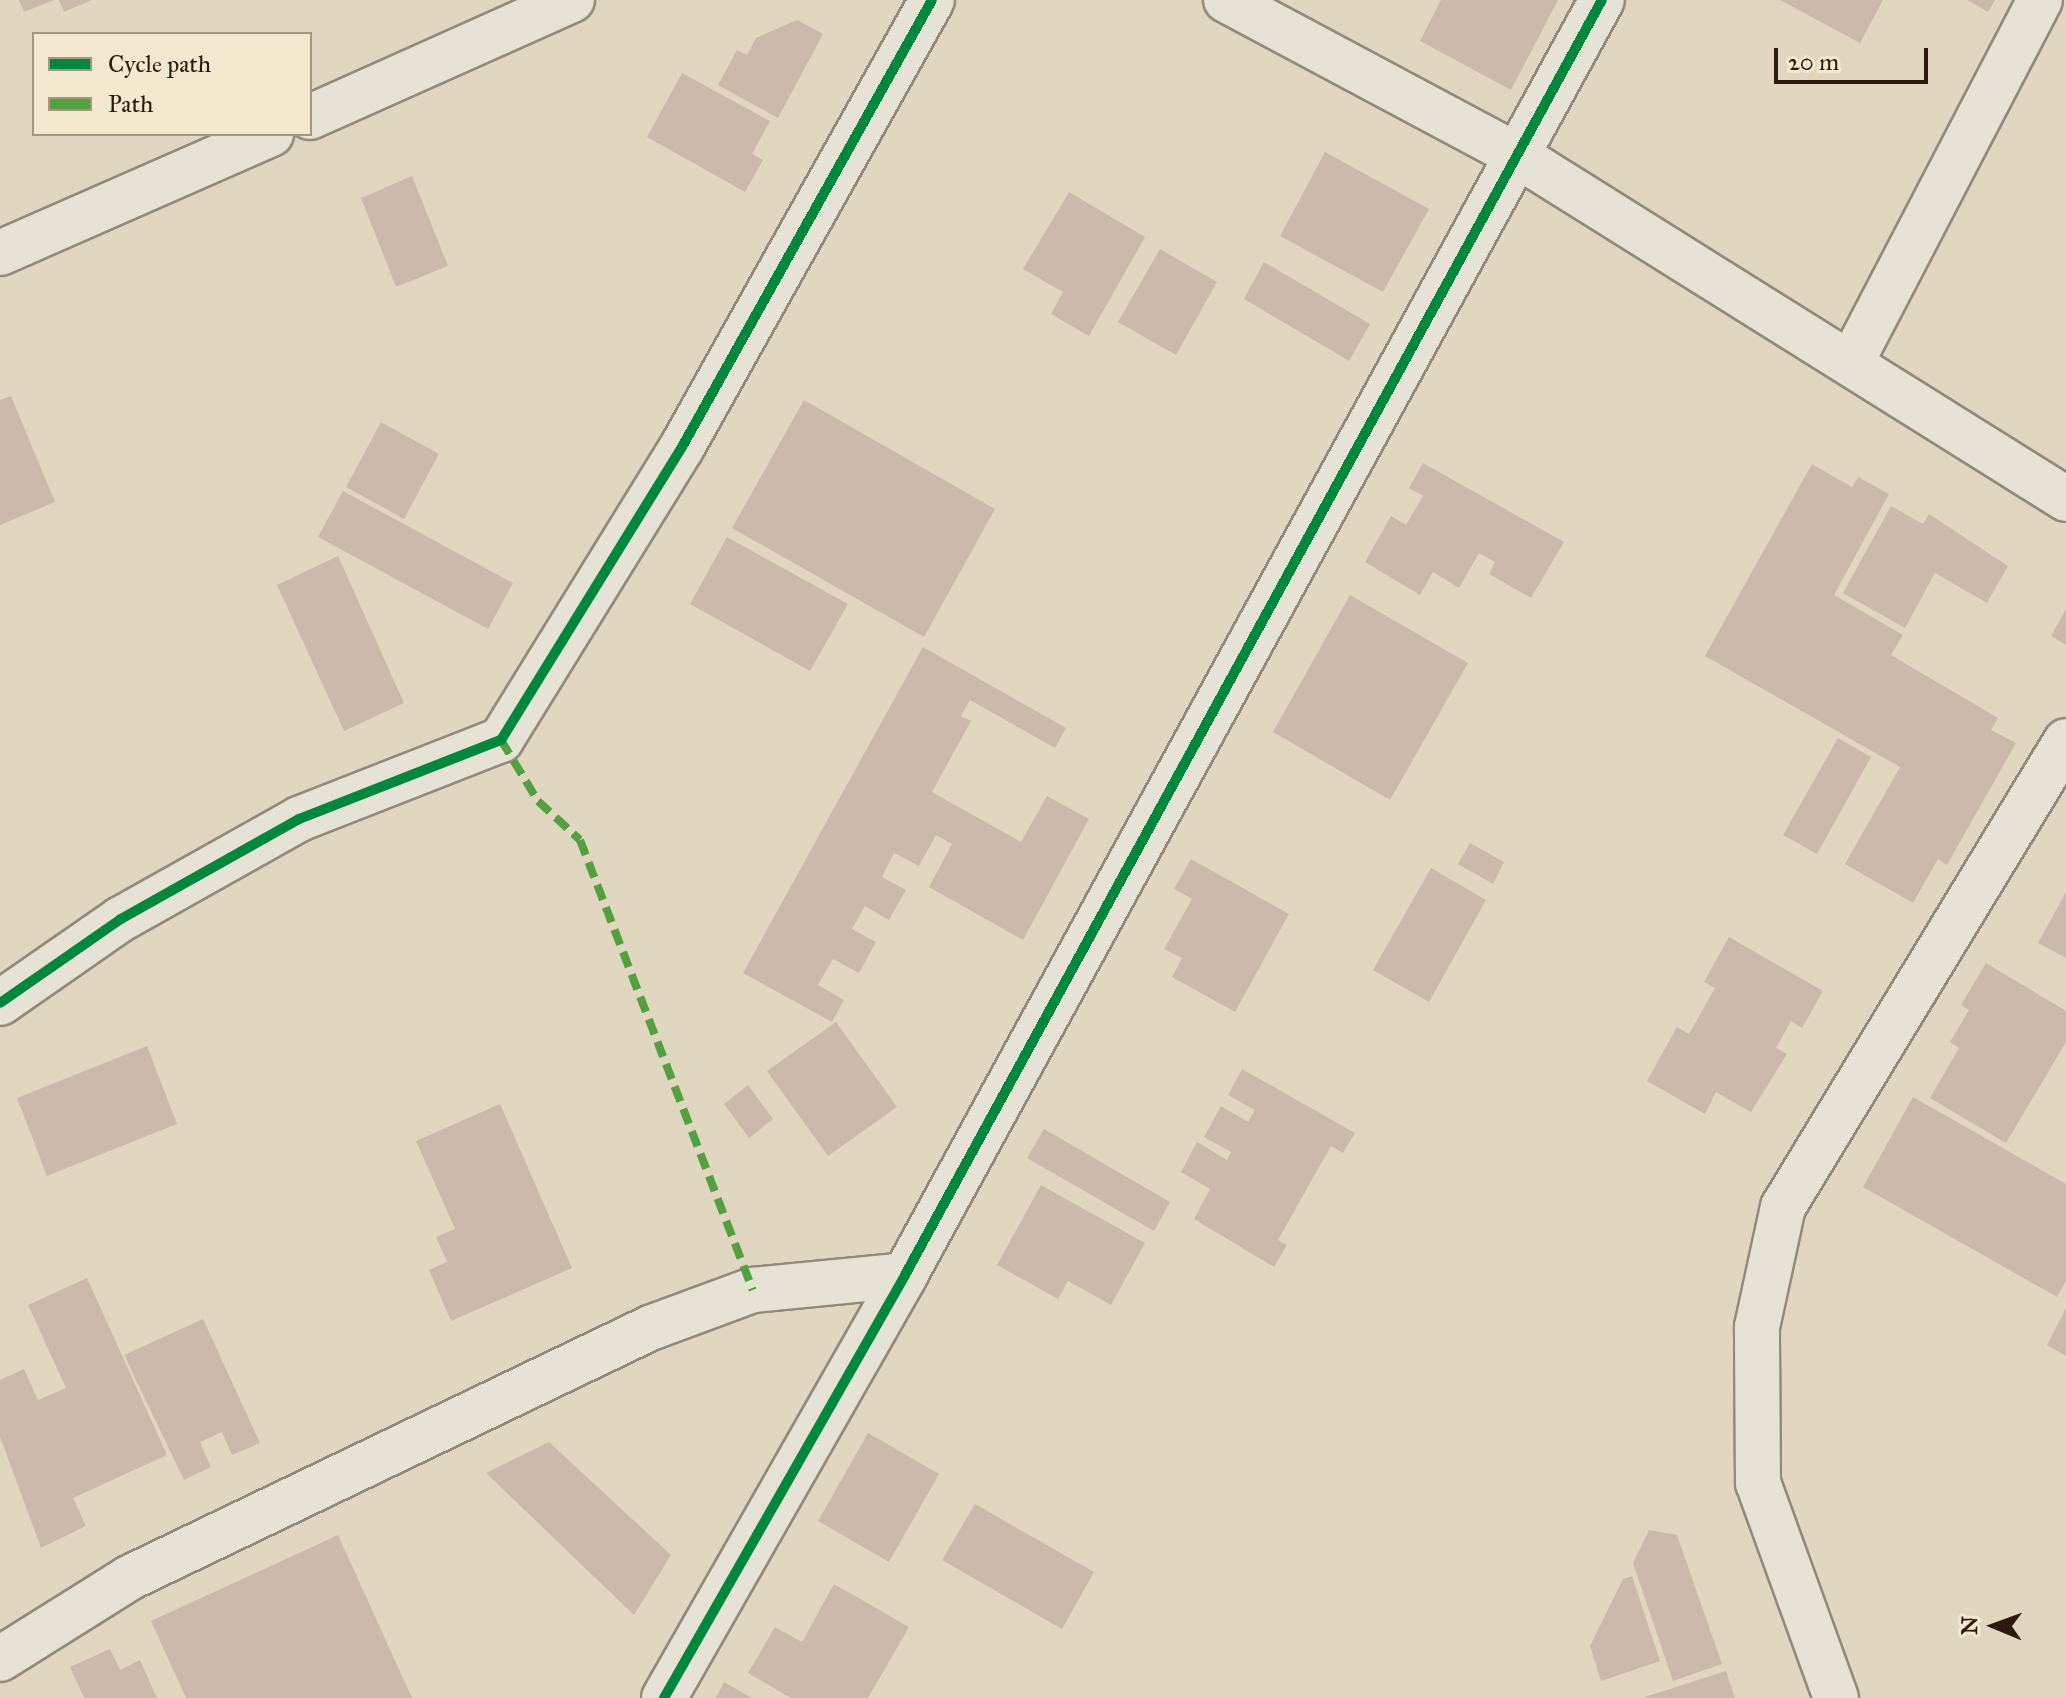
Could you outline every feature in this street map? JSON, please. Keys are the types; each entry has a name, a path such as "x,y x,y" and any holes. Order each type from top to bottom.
{"street":[{"path":"312,116 572,0"},
{"path":"0,1003 121,919 299,819 501,740 682,447 932,0"},
{"path":"1226,0 1515,154 1852,361 2066,499"},
{"path":"664,1698 905,1275 1515,154 1602,0"},
{"path":"1852,361 2040,0"},
{"path":"0,253 266,136"},
{"path":"1836,1698 1758,1483 1757,1327 1783,1207 2066,741"},
{"path":"0,1659 129,1578 650,1328 753,1290 905,1275"}],"building":[{"path":"19,0 54,0 24,12"},
{"path":"59,0 92,0 64,12"},
{"path":"1441,0 1558,0 1511,90 1420,41"},
{"path":"1780,0 1883,0 1860,43"},
{"path":"1967,0 1995,0 1988,12"},
{"path":"797,20 823,34 778,118 718,85 737,50 747,55 756,38"},
{"path":"682,73 770,121 752,154 763,160 745,192 647,137"},
{"path":"1325,152 1429,209 1383,292 1280,236"},
{"path":"412,176 448,266 396,287 361,198"},
{"path":"1069,192 1145,237 1089,336 1051,314 1063,292 1023,269"},
{"path":"1160,249 1217,282 1176,355 1118,322"},
{"path":"1264,262 1370,324 1349,361 1244,299"},
{"path":"11,396 55,502 0,525 0,400"},
{"path":"804,400 995,509 924,637 732,528"},
{"path":"381,422 439,454 404,519 346,487"},
{"path":"1423,463 1564,542 1531,598 1489,574 1495,562 1479,553 1459,588 1433,572 1420,595 1365,562 1391,516 1406,525 1423,496 1409,488"},
{"path":"1812,464 1852,487 1858,477 1889,494 1834,595 1903,635 1891,655 1998,718 1991,730 2016,743 1947,865 1938,859 1913,903 1845,864 1900,767 1705,656"},
{"path":"343,491 513,583 488,629 318,537"},
{"path":"1891,506 1923,524 1929,514 2008,566 1987,603 1935,573 1905,628 1843,593"},
{"path":"727,537 848,604 810,671 690,604"},
{"path":"338,556 404,703 344,731 277,585"},
{"path":"1350,595 1468,663 1390,800 1273,732"},
{"path":"2066,609 2066,645 2051,636"},
{"path":"923,647 1066,728 1055,748 970,700 961,716 971,721 932,792 1021,842 1047,796 1089,819 1023,940 929,887 952,844 936,835 919,866 894,853 882,877 906,890 889,920 865,906 852,929 876,942 859,973 833,959 818,985 844,1000 832,1022 743,973"},
{"path":"1838,738 1871,757 1817,854 1783,835"},
{"path":"1470,843 1504,862 1493,884 1458,864"},
{"path":"1191,859 1289,914 1235,1012 1172,977 1182,958 1164,949 1192,899 1174,889"},
{"path":"1431,868 1486,900 1429,1002 1373,970"},
{"path":"2066,892 2066,958 2038,943"},
{"path":"1729,937 1823,991 1802,1028 1791,1021 1776,1048 1787,1054 1751,1112 1716,1092 1705,1114 1647,1081 1677,1027 1689,1034 1715,988 1704,982"},
{"path":"1986,963 2066,1011 2066,1042 2006,1143 1930,1098 1959,1048 1950,1042 1969,1010 1961,1005"},
{"path":"836,1022 897,1107 828,1156 767,1071"},
{"path":"147,1046 177,1124 47,1176 17,1098"},
{"path":"1242,1069 1355,1133 1343,1153 1331,1146 1278,1240 1287,1245 1274,1267 1194,1219 1210,1189 1181,1172 1197,1142 1227,1160 1231,1152 1204,1137 1221,1106 1248,1122 1255,1110 1228,1095"},
{"path":"748,1085 773,1119 749,1138 724,1104"},
{"path":"1913,1097 2066,1184 2066,1281 2057,1297 1863,1187"},
{"path":"500,1104 572,1268 451,1321 429,1270 447,1262 436,1237 455,1229 416,1141"},
{"path":"1044,1129 1170,1202 1154,1231 1027,1158"},
{"path":"1041,1185 1145,1243 1111,1305 1068,1281 1058,1299 997,1265"},
{"path":"87,1278 167,1455 73,1498 86,1526 41,1548 0,1437 0,1380 24,1369 38,1400 66,1388 28,1305"},
{"path":"2066,1308 2066,1356 2047,1345"},
{"path":"203,1319 260,1443 232,1455 222,1432 200,1442 211,1467 184,1480 124,1355"},
{"path":"868,1433 939,1474 889,1562 818,1521"},
{"path":"549,1442 671,1555 634,1615 486,1473"},
{"path":"975,1504 1094,1572 1062,1629 942,1560"},
{"path":"1649,1530 1677,1535 1722,1664 1673,1681 1633,1563"},
{"path":"338,1535 412,1698 186,1698 151,1621"},
{"path":"1632,1576 1660,1661 1601,1681 1590,1646 1623,1579"},
{"path":"834,1584 909,1627 868,1698 791,1698 748,1673 775,1627 802,1642"},
{"path":"110,1649 120,1670 140,1660 157,1698 84,1698 70,1667"},
{"path":"1726,1671 1735,1698 1645,1698 1645,1697"},
{"path":"724,1682 752,1698 716,1698"}],"marked path":[{"path":"501,740 538,801 580,840 753,1290"}],"cycle path":[{"path":"0,1003 121,919 299,819 501,740 682,447 932,0"},
{"path":"664,1698 905,1275 1602,0"}]}
